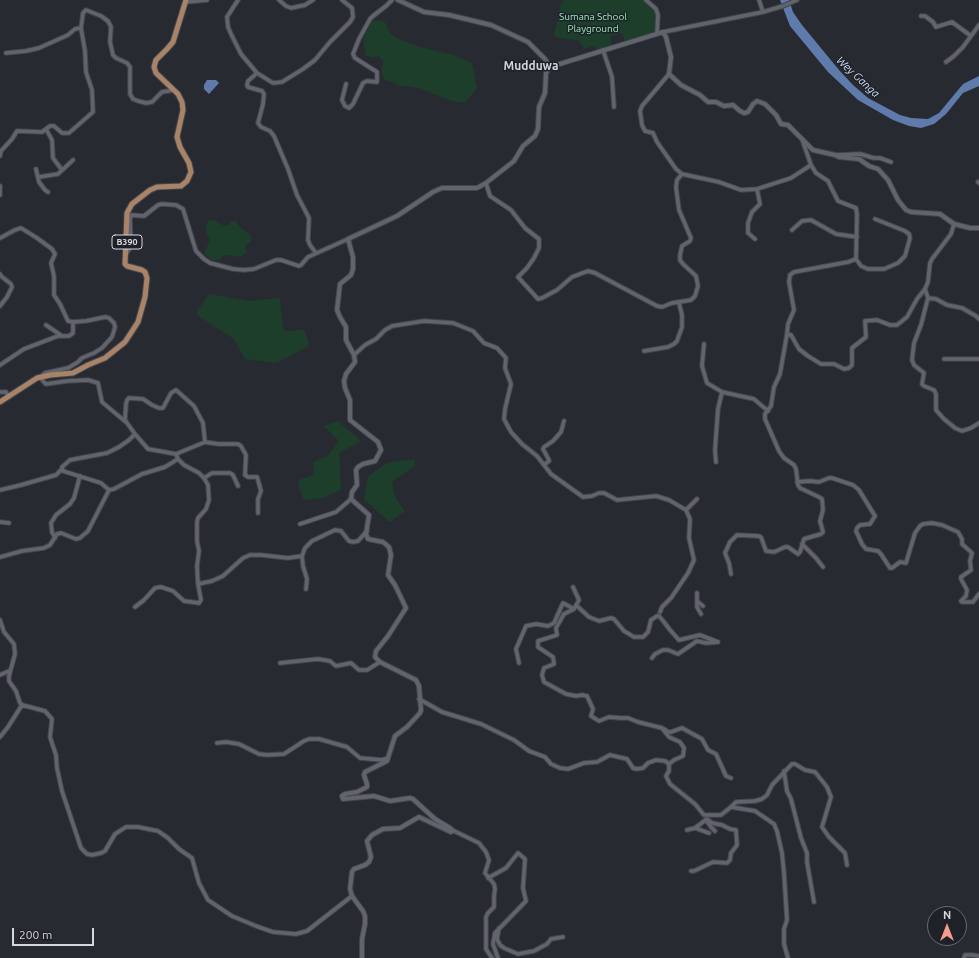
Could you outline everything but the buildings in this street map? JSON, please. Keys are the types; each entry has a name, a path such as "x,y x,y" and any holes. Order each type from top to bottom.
{"main road":[{"name":"B390","path":"0,402 19,389 41,377 77,371 88,364 108,356 128,339 137,325 145,297 147,278 145,272 127,266 125,262 127,251 126,218 130,207 150,190 157,187 181,186 190,176 191,168 180,147 178,137 183,110 182,102 178,94 156,73 154,64 173,42 185,1"}],"street":[{"path":"185,1 207,0"},
{"path":"238,0 227,17 228,26 242,54 257,72 268,81 277,83 282,82 315,60 350,22 353,17 352,8 342,0"},
{"path":"279,0 291,8 305,5 313,0"},
{"path":"346,84 342,100 345,106 349,108 353,104 363,83 367,81 377,82 377,72 355,58 353,54 359,39 373,16 392,0"},
{"path":"398,0 424,12 449,15 491,25 528,42 545,59 550,67"},
{"path":"646,0 656,9 658,16 657,33"},
{"path":"759,0 763,12"},
{"path":"125,256 131,246 131,215 144,216 158,205 162,204 176,205 182,209 196,251 210,263 233,269 244,270 254,269 276,260 281,260 299,266 304,263 308,257 397,216 433,192 442,188 478,188 486,184 514,161 523,146 535,136 539,124 539,106 545,93 546,72 550,67 657,33 763,12 798,0"},
{"path":"0,156 1,152 16,132 42,132 50,126 54,126 62,133 69,133 93,112 92,90 86,72 85,50 81,28 83,13 86,10 101,16 108,21 111,27 110,42 113,55 127,63 130,68 130,94 133,99 146,103 152,102 162,92 174,90"},
{"path":"921,16 925,16 934,22 936,27 952,22 970,36"},
{"path":"946,62 954,56 979,25"},
{"path":"6,53 39,48 68,35 75,29 81,28"},
{"path":"663,32 666,37 670,57 669,74 642,106 640,112 642,125 645,130 653,133 672,163 682,174 719,182 741,190 757,189 791,178 811,165"},
{"path":"603,50 612,77 614,107"},
{"path":"257,72 248,81 247,85 248,87 264,94 258,124 270,131 274,136 297,195 309,218 308,240 316,253"},
{"path":"669,74 681,85 700,95 708,102 716,102 724,106 733,105 740,112 744,113 748,112 757,101 765,104 776,115 781,124 788,125 814,150 839,157 859,159 869,166 878,169 888,180 898,200 906,210 940,214 954,224 970,228 979,228"},
{"path":"46,129 52,140 53,158 62,170"},
{"path":"802,139 811,165 816,173 828,181 838,201 856,208 856,259 861,266 868,269 884,269 898,263 905,256 910,238 909,234 901,229 875,219"},
{"path":"835,155 860,154 891,162"},
{"path":"39,177 58,174 73,160"},
{"path":"36,169 39,182 48,192"},
{"path":"486,184 490,196 511,210 525,228 539,239 539,248 534,258 518,277 538,299 557,290 572,277 588,271 595,273 656,306 662,307 672,303 691,300 695,296 698,286 696,276 680,260 682,246 690,241 691,238 679,210 676,187 677,180 682,174"},
{"path":"0,186 0,195"},
{"path":"755,239 748,233 748,223 750,215 760,204 757,189"},
{"path":"792,230 802,222 811,220 836,234 857,237"},
{"path":"787,334 791,335 800,349 821,364 834,364 844,369 849,368 852,365 852,348 866,338 865,321 871,320 890,326 897,325 907,317 917,298 925,289 928,282 930,263 932,259 951,234 954,224"},
{"path":"0,238 21,228 50,247 55,254 51,263 54,276 54,295 68,321 86,321 105,317 109,318 114,323 115,327 112,337 102,348 82,358 73,366 45,373 41,377 46,384 67,381 94,381 98,384 102,402 127,423 148,449 176,454 205,442 218,444 238,444 241,446 246,455 245,475 248,477 257,477 258,480 261,491 258,500 258,512"},
{"path":"300,524 336,512 351,498 352,492 356,487 356,470 358,467 362,464 375,462 381,450 378,442 350,420 350,400 344,388 346,374 354,362 354,354 347,344 346,327 337,310 340,284 351,276 353,269 353,257 348,239"},
{"path":"731,574 725,553 730,542 737,535 761,537 766,551 774,552 788,547 798,554 804,539 823,532 820,521 823,504 822,500 819,496 800,488 797,482 796,469 779,451 765,419 765,414 771,406 774,387 780,374 788,324 794,310 789,282 790,274 856,259"},
{"path":"0,274 0,276 11,284 12,287 0,306"},
{"path":"925,289 928,298 921,325 914,343 912,360 914,365 924,373 922,384 934,390 936,394 936,410 944,419 955,428 962,430 971,428 979,423"},
{"path":"928,298 936,299 947,305 962,308 979,319"},
{"path":"644,351 668,347 677,341 682,327 682,315 679,303"},
{"path":"354,354 392,326 424,321 453,323 473,331 484,343 494,346 506,358 506,368 511,384 504,419 511,432 522,444 537,456 551,474 583,497 592,496 599,493 604,493 616,500 656,496 669,500 686,510 690,519 689,538 694,560 688,573 671,598 662,607 660,612"},
{"path":"0,365 24,348 62,336 69,336 73,333 73,322"},
{"path":"46,325 62,336"},
{"path":"704,344 702,366 707,383 722,392 754,399 768,411"},
{"path":"944,359 979,359"},
{"path":"127,423 126,404 129,398 143,399 152,405 163,408 171,393 176,390 194,406 203,423 205,442"},
{"path":"0,392 6,392 9,397"},
{"path":"716,462 715,450 718,409 722,392"},
{"path":"544,465 549,462 549,460 543,449 561,432 564,421"},
{"path":"0,490 56,475 70,460 107,453 119,447 135,434"},
{"path":"135,607 155,588 161,587 174,591 184,601 199,603 202,598 198,584 197,566 200,551 197,541 197,522 198,518 206,509 209,496 208,485 199,473 184,465 178,459 176,454"},
{"path":"0,557 22,551 44,548 50,545 57,534 60,533 76,539 85,535 109,490 114,489 142,474 165,467 178,459"},
{"path":"62,470 101,483 109,490"},
{"path":"204,478 212,473 230,473 233,475 238,486"},
{"path":"55,538 52,532 51,523 56,515 70,504 74,498 80,476"},
{"path":"797,482 819,482 832,478 853,485 859,490 875,516 870,524 860,525 856,531 866,549 878,551 890,568 900,562 906,564 915,533 923,524 932,523 942,525 958,532 962,539 962,544 972,553 970,561 971,570 961,577 967,590 966,596 961,601 973,602 979,594"},
{"path":"351,498 369,515 366,534 368,539 383,542 389,547 391,555 388,575 395,585 406,608 404,613 394,624 388,636 376,651 375,658 416,680 419,686 420,713 396,736 387,761 365,772 364,778 368,784 365,789 342,796 345,800 374,796 390,801 410,798 413,799 435,819 452,830 483,846 489,860 485,873 494,884 495,889 494,907 486,917 486,949 492,958"},
{"path":"686,510 697,499"},
{"path":"0,522 9,523"},
{"path":"306,589 307,579 302,556 305,548 312,541 332,531 341,531 349,541 353,542 358,541 367,531"},
{"path":"802,544 823,567"},
{"path":"198,584 212,581 223,576 243,558 250,555 288,558 302,556"},
{"path":"573,587 579,600 575,607 564,614 556,628 557,635 538,641 538,647 553,657 554,664 544,668 542,675 544,682 566,694 587,696 593,709 591,716 598,721 609,717 628,718 671,732 682,728 702,739 708,750 716,754 726,776 731,778"},
{"path":"697,594 697,608 701,614"},
{"path":"697,601 703,606"},
{"path":"519,662 516,649 526,626 536,624 548,626 554,622 562,603 575,607 589,617 599,621 611,618 614,619 624,631 634,637 643,637 648,632 651,620 659,616 678,640 700,635 718,642 706,643 697,641 678,654 668,650 663,650 652,658"},
{"path":"0,620 4,632 12,640 15,648 15,654 10,671 10,681 16,691 20,703 22,705 45,712 52,719 50,737 56,755 62,791 81,848 87,854 92,855 105,851 115,834 126,828 138,827 158,831 192,858 199,883 208,900 232,916 273,932 296,934 307,931 352,896"},
{"path":"280,663 318,658 330,661 336,666 351,663 359,670 367,670 380,662"},
{"path":"0,675 10,671"},
{"path":"419,699 442,712 481,724 514,740 529,751 545,757 551,764 560,768 568,769 584,763 597,762 610,755 624,758 633,768 637,769 643,768 648,763 656,760 665,761 668,764 669,770 666,776 670,784 695,804 715,831"},
{"path":"1,734 22,705"},
{"path":"662,728 669,737 680,742 684,748 684,756 668,764"},
{"path":"217,743 226,742 239,744 259,754 267,755 284,754 304,741 309,739 319,739 347,747 360,758 382,760 388,758"},
{"path":"704,815 722,815 736,802 762,799 767,795 772,785 784,771 792,764 795,764 805,770 815,772 828,787 831,796 822,827 829,837 846,853 847,865"},
{"path":"784,771 787,791 807,853 807,862 814,902"},
{"path":"731,806 755,811 774,824 777,831 782,853 784,873 787,920 784,929 784,944 788,958"},
{"path":"362,958 362,939 365,916 352,896 350,889 352,872 354,869 369,862 371,857 367,841 372,835 383,829 400,828 419,817 451,832 452,830"},
{"path":"687,830 695,828 706,819"},
{"path":"691,871 713,862 727,863 730,860 731,853 737,845 736,830 712,823 706,819"},
{"path":"695,828 709,833"},
{"path":"488,878 506,868 518,853 525,859 524,888 526,901 495,933 493,944 498,958"},
{"path":"500,927 497,939 500,945 518,954 534,951 548,944 551,939 563,937"},
{"path":"964,958 972,955 979,956"}],"green space":[{"name":"Sumana School Playground","path":"564,0 644,0 655,12 655,30 654,32 625,41 622,33 610,37 612,45 596,50 594,46 584,49 580,41 555,37 554,35 561,4"},
{"path":"372,21 384,21 390,33 397,38 416,46 453,55 472,63 477,88 465,103 452,101 419,88 398,85 394,82 385,80 381,72 383,61 379,56 366,56 363,39"},
{"path":"215,220 222,225 228,226 232,221 236,221 240,227 251,236 251,242 245,247 247,253 240,257 227,255 222,256 219,260 212,260 205,255 205,251 210,241 206,231 206,226 208,221"},
{"path":"209,294 249,301 279,298 283,329 286,331 305,331 309,346 276,363 245,359 234,339 197,315 197,311"},
{"path":"338,421 360,440 339,453 341,489 322,498 303,500 298,482 299,480 314,475 313,462 328,456 339,441 324,426"},
{"path":"414,459 415,466 393,481 392,484 396,499 405,511 391,521 388,521 364,499 368,477 387,463"}],"water":[{"path":"780,0 789,0 793,12 802,25 853,85 868,98 900,115 911,118 928,119 939,113 963,84 979,76 979,86 963,93 946,114 934,124 921,128 909,126 893,120 858,100 828,72 790,26"},
{"path":"207,80 216,80 219,83 209,94 204,89 204,85"}],"district":[{"name":"Mudduwa","path":"531,66"}],"water label":[{"name":"Wey Ganga","path":"858,77"}]}
